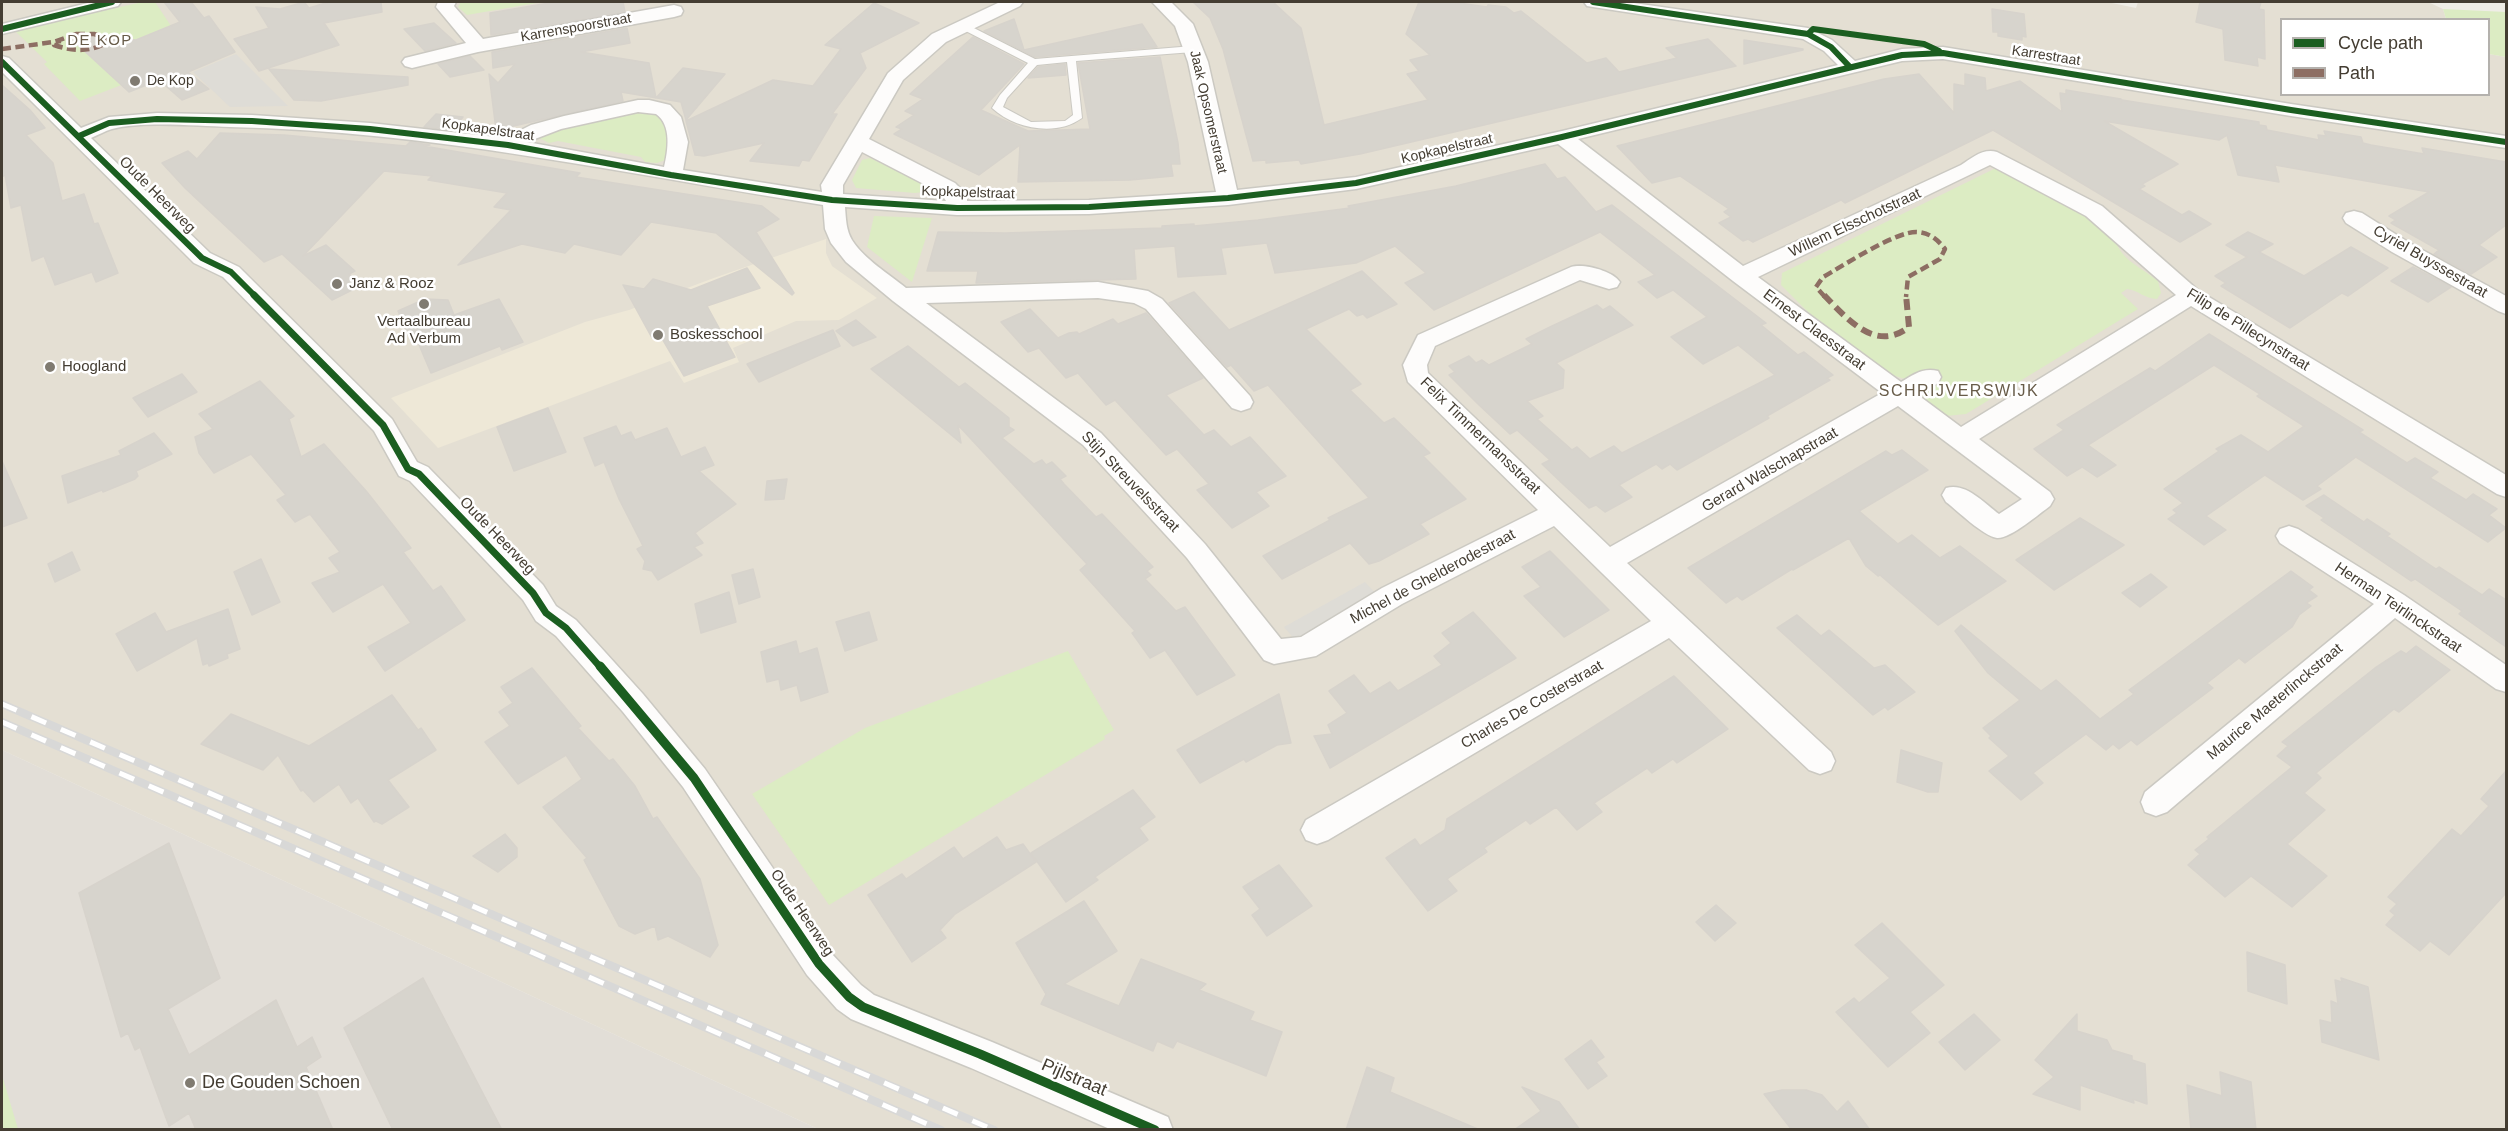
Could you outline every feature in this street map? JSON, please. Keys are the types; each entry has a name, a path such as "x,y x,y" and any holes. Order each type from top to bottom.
{"street":[{"path":"2,29 112,2"},
{"path":"447,2 445,7 478,45"},
{"path":"832,200 832,185 896,77 924,50 962,25 1014,2"},
{"name":"Jaak Opsomerstraat","path":"1161,2 1184,24 1198,62 1228,198"},
{"path":"1593,2 1808,34 1840,54 1849,66"},
{"name":"Karrenspoorstraat","path":"412,62 478,45 674,11"},
{"name":"Karrestraat","path":"1849,66 1902,55 1943,53 2291,110 2506,142"},
{"name":"Oude Heerweg","path":"2,62 202,258 214,261 231,272 383,425 408,469 419,474 532,593 539,607 551,620 566,628 618,686 694,778 813,955 849,997 863,1007 980,1054"},
{"name":"Kopkapelstraat","path":"84,140 157,119 252,121 370,129 508,145 671,175 832,200 957,208 1052,208 1228,198 1356,183 1562,137 1849,66"},
{"name":"Kopkapelstraat","path":"508,145 540,128 639,106 654,107 666,111 672,119 678,156 671,175"},
{"name":"Ernest Claesstraat","path":"1562,137 1742,276 2041,499 2000,528 1955,495"},
{"path":"858,142 948,188 956,195 957,208"},
{"name":"Filip de Pillecynstraat","path":"1968,169 1990,156 2094,211 2191,296 2506,487"},
{"name":"Willem Elsschotstraat","path":"1742,276 1968,169"},
{"name":"Stijn Streuvelsstraat","path":"832,200 836,229 842,243 854,257 901,296 1092,439 1196,551 1274,652"},
{"name":"Cyriel Buyssestraat","path":"2354,218 2400,247 2506,306"},
{"name":"Felix Timmermansstraat","path":"1609,282 1579,272 1426,341 1415,366 1417,376 1609,561"},
{"path":"901,296 1098,290 1140,296 1154,304 1241,402"},
{"path":"1960,439 2191,296"},
{"name":"Gerard Walschapstraat","path":"1609,561 1929,377"},
{"name":"Michel de Ghelderodestraat","path":"1274,652 1306,648 1392,596 1558,512"},
{"name":"Herman Teirlinckstraat","path":"2289,536 2394,603 2506,681"},
{"path":"1609,561 1671,623 1820,761"},
{"name":"Maurice Maeterlinckstraat","path":"2156,802 2394,603"},
{"name":"Charles De Costerstraat","path":"1317,830 1671,623"},
{"name":"Pijlstraat","path":"980,1054 1155,1130"}],"lane":[{"path":"962,25 1034,62 1193,49"},
{"path":"1034,62 996,108 1029,125 1067,124 1078,117 1071,59"}],"shaded area":[{"path":"2,2 2107,2 2136,8 2138,2 2428,2 2443,9 2446,18 2280,18 2280,96 2490,96 2490,54 2506,57 2506,1129 818,1129 2,750"},
{"path":"236,54 288,106 230,107 193,72"},
{"name":"Boskesschool","path":"826,239 826,253 832,266 877,298 839,320 796,321 733,348 739,362 684,383 670,361 438,448 391,398 585,322 629,310"},
{"path":"1365,582 1378,596 1297,642 1284,627"},
{"path":"2,750 818,1129 2,1130"}],"green space":[{"path":"143,2 155,2 171,26 137,39 124,84 80,101 44,64 47,62 14,30"},
{"path":"461,2 542,2 467,15 458,7"},
{"path":"2443,9 2506,12 2506,57 2490,54 2490,18 2446,18"},
{"path":"652,108 664,117 673,148 668,159 657,163 645,162 641,157 558,141 549,143 539,138 546,131"},
{"path":"870,158 929,187 931,191 915,193 856,188 852,180 862,160"},
{"path":"1996,168 2036,183 2114,233 2119,249 2158,281 2161,293 2157,299 2153,299 2127,289 2121,293 2138,309 1966,414 1946,416 1927,402 1922,395 1925,390 1921,377 1905,379 1892,375 1808,312 1781,285 1782,273"},
{"path":"874,216 932,218 912,282 867,247"},
{"path":"1068,651 1114,730 1104,736 1105,739 829,905 752,794 865,728"},
{"path":"2,1075 18,1129 2,1129"}],"building":[{"path":"164,2 191,2 204,18 209,16 235,52 188,72 209,89 182,100 159,80 129,92 67,35 136,40 180,22"},
{"path":"304,2 309,8 329,2 381,2 382,12 324,23 339,45 259,71 234,39 269,28 256,7 280,9"},
{"path":"555,2 623,2 625,12 491,35 490,13"},
{"path":"1193,2 1273,2 1301,28 1324,125 1428,100 1407,74 1419,71 1410,60 1430,55 1406,34 1419,2 1452,2 1487,7 1488,5 1506,7 1514,13 1521,11 1587,63 1606,58 1619,72 1677,58 1666,48 1708,39 1736,66 1360,154 1301,164 1299,160 1266,163 1266,160 1253,161 1223,49 1210,18"},
{"path":"2200,2 2261,2 2259,9 2264,10 2265,59 2257,57 2258,66 2225,60 2223,29 2196,22"},
{"path":"874,3 919,23 860,53 866,68 832,114 837,114 809,161 802,160 799,166 750,161 764,143 704,156 695,155 686,121 773,80 813,86 841,49 825,45"},
{"path":"1992,9 2024,14 2026,37 2022,36 2022,40 1998,36 1998,32 1993,32"},
{"path":"1014,19 1024,50 1142,24 1157,47 1035,57 984,31"},
{"path":"434,23 456,43 425,51 404,29"},
{"path":"627,28 630,43 581,52 649,63 656,98 621,92 623,101 496,130 489,74 498,83 515,64 493,68 492,52"},
{"path":"973,37 1024,64 981,110 1028,131 1090,129 1078,63 1160,57 1178,143 1180,164 1171,164 1173,176 1130,180 1018,182 1020,145 979,175 894,134 902,129 896,127 914,115 905,111 923,99 910,94"},
{"path":"1744,40 1803,49 1803,50 1744,64"},
{"path":"470,56 484,70 450,77 438,64"},
{"path":"1065,64 1066,75 1028,78 1038,67"},
{"path":"683,68 725,74 686,120 681,102 656,98"},
{"path":"269,69 408,77 408,85 321,101 294,100"},
{"path":"1919,74 1954,113 1954,84 1965,86 1965,74 1985,78 1986,91 2020,81 2062,112 2060,93 2066,94 2066,90 2121,99 2121,103 2122,100 2259,122 2259,125 2266,126 2267,130 2319,140 2318,135 2326,136 2324,131 2361,137 2363,143 2371,145 2424,154 2422,148 2506,162 2506,225 2479,245 2497,257 2471,274 2434,254 2439,250 2391,223 2396,220 2389,216 2429,192 2275,165 2279,182 2238,175 2227,135 2219,140 2104,121 2178,164 2142,184 2145,186 2139,189 2182,215 2189,211 2211,224 2180,242 1993,130 1845,203 1841,200 1753,242 1748,239 1743,241 1719,223 1731,217 1724,212 1729,209 1680,176 1652,183 1617,146 1884,79"},
{"path":"2,85 30,110 45,128 26,135 53,163 62,201 84,194 94,224 98,223 118,273 96,282 92,272 55,285 44,256 32,261 21,205 11,208 5,175 2,177"},
{"path":"436,114 463,117 452,130 424,127"},
{"path":"220,133 284,135 406,146 410,142 580,173 576,177 762,206 779,219 756,232 794,293 792,295 716,233 651,222 621,255 574,244 565,253 522,244 458,265 511,210 494,207 507,193 428,180 432,176 384,171 303,256 326,245 355,271 349,274 362,285 332,300 282,254 264,262 185,188 162,163 188,151 197,159"},
{"path":"1545,164 1557,179 1565,177 1596,212 1612,205 1766,323 1761,325 1798,355 1804,352 1833,375 1827,378 1830,380 1767,416 1769,418 1677,470 1670,464 1662,469 1656,464 1619,485 1632,497 1605,512 1596,505 1589,508 1564,485 1542,464 1550,460 1517,430 1510,434 1449,375 1455,372 1449,366 1469,356 1476,363 1482,360 1489,365 1532,344 1526,339 1550,327 1597,305 1603,310 1610,306 1633,325 1556,363 1564,370 1563,388 1527,401 1543,416 1537,419 1572,450 1577,447 1590,459 1614,446 1622,453 1775,375 1738,345 1703,364 1671,337 1707,317 1673,290 1657,298 1638,282 1655,275 1600,232 1434,310 1405,283 1426,273 1395,246 1356,263 1275,273 1267,243 1221,248 1226,274 1178,277 1175,246 1134,249 1136,279 976,283 978,271 927,271 938,232 1005,233 1162,228 1162,226 1194,224 1194,226 1258,220 1350,208 1348,206 1456,186"},
{"path":"2248,232 2273,244 2259,252 2304,276 2351,247 2388,268 2348,296 2342,293 2290,328 2221,286 2226,283 2215,276 2247,257 2226,245"},
{"path":"2413,267 2451,287 2428,302 2391,281"},
{"path":"747,268 760,288 707,306 735,357 684,376 660,335 652,338 623,285 644,289 653,279 691,290"},
{"path":"1362,271 1397,304 1367,318 1363,314 1357,316 1349,309 1306,329 1361,384 1350,390 1384,423 1394,418 1430,453 1423,456 1466,499 1420,524 1429,534 1379,561 1369,564 1350,543 1282,579 1263,556 1330,520 1328,518 1369,498 1268,385 1254,391 1231,365 1227,367 1169,303 1194,292 1229,330"},
{"path":"425,299 448,300 454,315 499,299 523,342 502,350 500,346 431,373 414,333 408,335 398,311"},
{"path":"1030,309 1058,338 1069,333 1079,334 1113,319 1118,324 1146,313 1203,378 1166,395 1204,435 1214,430 1231,447 1250,437 1286,476 1256,492 1269,506 1232,528 1197,490 1209,484 1177,449 1166,455 1115,400 1106,405 1078,373 1066,378 1039,348 1028,352 1001,322"},
{"path":"856,320 876,337 853,346 836,331"},
{"path":"833,330 840,346 759,382 747,364"},
{"path":"2209,334 2363,430 2359,432 2407,463 2415,458 2438,472 2430,478 2466,500 2473,494 2497,509 2489,515 2506,528 2488,542 2356,457 2317,486 2321,489 2303,500 2265,475 2206,516 2226,530 2204,545 2168,519 2177,513 2173,510 2183,503 2164,489 2219,451 2216,449 2241,435 2268,452 2304,426 2257,396 2260,394 2214,365 2088,445 2116,465 2097,477 2082,467 2067,476 2034,449 2064,430 2057,425 2150,368 2155,371"},
{"path":"908,346 959,387 965,383 1009,418 1009,427 1014,430 1002,438 1034,464 1042,460 1046,465 1052,462 1066,476 1060,479 1064,484 1096,517 1102,514 1153,567 1147,571 1151,575 1145,579 1176,611 1185,607 1235,675 1197,695 1165,650 1150,658 1132,633 1135,631 1080,570 1087,564 958,425 961,443 871,369"},
{"path":"182,374 197,392 148,417 133,398"},
{"path":"260,381 294,416 289,419 301,457 324,444 367,492 411,548 403,552 433,591 441,586 465,620 385,671 368,647 411,623 383,584 333,612 312,583 340,572 329,558 340,552 310,514 295,522 277,500 286,495 251,454 214,473 199,453 195,437 213,429 199,414"},
{"path":"548,408 566,452 514,471 497,427"},
{"path":"616,426 621,436 631,432 635,440 667,428 681,457 705,447 714,465 699,471 736,504 695,533 703,543 694,547 702,555 658,580 652,571 643,569 645,561 637,549 643,546 619,499 604,462 595,466 584,438"},
{"path":"154,433 172,454 136,471 138,476 135,479 68,503 62,476 121,455 119,451"},
{"path":"1902,450 1928,470 1859,511 1898,544 1912,535 1940,558 1960,546 2006,581 1938,625 1880,575 1878,576 1866,566 1849,538 1742,600 1737,596 1726,603 1688,568 1886,451 1892,455"},
{"path":"2,461 27,518 2,527"},
{"path":"787,479 784,499 765,500 767,481"},
{"path":"2324,495 2364,522 2367,519 2390,534 2387,536 2436,569 2439,567 2482,595 2489,589 2506,600 2506,647 2459,614 2462,611 2415,579 2411,581 2321,520 2324,518 2306,506"},
{"path":"2080,518 2124,545 2054,590 2016,560"},
{"path":"1550,551 1609,610 1564,637 1524,596 1541,587 1522,567"},
{"path":"72,552 80,570 55,582 48,564"},
{"path":"261,559 280,602 252,615 234,572"},
{"path":"753,569 760,597 739,604 732,575"},
{"path":"2291,571 2313,587 2309,590 2317,596 2306,603 2311,606 2299,615 2292,627 2245,663 2239,658 2207,683 2213,688 2137,745 2131,740 2119,749 2113,744 2106,750 2086,734 2033,773 2043,783 2021,800 1989,771 2009,756 1989,738 1991,736 1983,728 2020,700 1988,673 1955,631 1961,625 2041,691 2056,680 2100,719 2134,694 2129,690"},
{"path":"2151,574 2167,587 2140,607 2122,593"},
{"path":"729,592 736,622 701,633 695,604"},
{"path":"228,609 240,649 227,654 228,658 209,666 208,663 203,665 197,638 137,671 116,634 155,613 166,632"},
{"path":"869,612 877,640 845,651 836,622"},
{"path":"1473,612 1516,658 1330,768 1314,736 1332,734 1328,725 1347,713 1329,691 1354,675 1370,694 1390,682 1398,691 1442,665 1434,656 1451,643 1442,633"},
{"path":"1797,615 1821,636 1829,630 1874,668 1871,669 1885,665 1915,692 1888,710 1885,707 1873,715 1777,628"},
{"path":"796,641 799,654 817,648 828,692 801,701 797,685 781,690 779,679 767,682 761,652"},
{"path":"2416,646 2450,670 2399,712 2394,709 2316,773 2321,778 2304,793 2325,810 2287,844 2327,876 2292,907 2251,876 2225,897 2188,865 2200,854 2195,850 2209,839 2207,837 2292,767 2277,756 2288,746 2282,742 2375,668 2401,651 2406,654"},
{"path":"532,668 581,726 578,728 609,761 613,759 635,786 653,819 657,817 700,879 718,945 710,957 668,936 658,940 655,926 635,934 619,926 584,860 587,858 543,807 582,779 566,755 518,784 485,742 510,726 499,712 513,703 501,687"},
{"path":"1674,676 1728,729 1677,763 1673,759 1652,773 1647,768 1594,803 1602,812 1577,830 1556,807 1530,824 1526,820 1484,848 1487,852 1447,879 1457,891 1428,911 1386,858 1415,839 1420,846 1445,830 1447,819"},
{"path":"1279,694 1291,743 1277,745 1246,762 1244,759 1200,783 1177,750"},
{"path":"392,695 418,730 421,728 436,750 388,780 409,807 382,824 374,822 358,798 351,803 339,784 314,802 303,790 301,791 278,755 263,770 201,744 231,714 309,746"},
{"path":"1901,750 1942,763 1938,792 1928,792 1897,782"},
{"path":"2506,771 2506,893 2449,955 2430,941 2420,951 2386,925 2395,915 2390,911 2397,904 2388,897 2452,829 2461,836 2489,806 2481,799"},
{"path":"1133,790 1155,817 1139,828 1148,840 1095,877 1098,880 1066,902 1031,853"},
{"path":"505,834 517,848 517,857 498,872 473,856"},
{"path":"997,837 1006,850 1023,844 1036,862 955,914 940,930 946,938 912,962 868,895 902,874 906,879 954,847 963,859"},
{"path":"169,843 220,978 168,1009 189,1055 276,1000 297,1047 312,1037 321,1057 306,1067 333,1130 196,1130 189,1113 169,1126 140,1047 135,1050 128,1033 121,1037 79,893"},
{"path":"1279,865 1312,906 1267,936 1252,915 1260,909 1243,887"},
{"path":"1084,901 1117,951 1064,984 1119,1006 1141,959 1206,984 1199,990 1254,1012 1250,1020 1282,1032 1266,1076 1177,1041 1173,1048 1157,1041 1153,1051 1041,1004 1046,994 1016,943"},
{"path":"1716,905 1736,923 1715,941 1696,922"},
{"path":"1882,923 1944,985 1910,1012 1930,1033 1888,1067 1836,1012 1854,998 1859,1003 1890,978 1855,945"},
{"path":"2247,952 2285,965 2287,1004 2248,991"},
{"path":"423,978 502,1130 393,1130 344,1028"},
{"path":"2341,978 2368,987 2379,1060 2322,1042 2320,1020 2332,1023 2331,1001 2338,1004 2335,980 2342,982"},
{"path":"1974,1014 2000,1040 1965,1070 1939,1042"},
{"path":"2077,1014 2077,1031 2107,1040 2112,1050 2132,1056 2132,1060 2145,1064 2147,1104 2133,1099 2134,1103 2080,1085 2080,1110 2033,1094 2054,1077 2035,1060"},
{"path":"1591,1040 1604,1057 1596,1062 1607,1076 1588,1089 1565,1059"},
{"path":"1367,1067 1394,1078 1390,1092 1480,1130 1346,1130"},
{"path":"2220,1072 2251,1082 2256,1130 2191,1130 2187,1085 2222,1096"},
{"path":"1522,1087 1559,1102 1580,1130 1514,1130 1541,1111"},
{"path":"1782,1090 1806,1090 1822,1095 1837,1112 1848,1101 1870,1130 1792,1130 1764,1094"}],"railway":[{"path":"2,704 994,1130"},
{"path":"2,722 941,1130"}],"marked path":[{"path":"76,34 94,34 106,38 107,42 102,46 82,50 54,45 54,42 76,34"},
{"path":"2,49 61,41"},
{"path":"1918,232 1936,238 1945,249 1940,259 1908,277 1905,290 1909,327 1900,333 1883,338 1867,332 1837,309 1816,287 1823,277 1902,234 1918,232"}],"cycle path":[{"path":"2,29 112,2"},
{"path":"1593,2 1808,34 1831,47 1849,66"},
{"path":"1808,34 1813,29 1924,44 1939,51"},
{"path":"79,136 109,123 157,119 252,121 370,129 508,145 671,175 832,200 957,208 1089,207 1228,198 1356,183 1562,137 1902,55 1943,53 2291,110 2506,142"},
{"path":"2,62 202,258 231,272 383,425 408,469 419,474 533,593 546,613 566,628 633,703 694,778 819,964 849,997 863,1007 980,1054 1155,1130"}],"place":[{"name":"De Kop","path":"135,81"},
{"name":"Janz & Rooz","path":"337,284"},
{"name":"Vertaalbureau Ad Verbum","path":"424,304"},
{"name":"Boskesschool","path":"658,335"},
{"name":"Hoogland","path":"50,367"},
{"name":"De Gouden Schoen","path":"190,1083"}],"district":[{"name":"DE KOP","path":"100,41"},
{"name":"SCHRIJVERSWIJK","path":"1959,392"}]}
